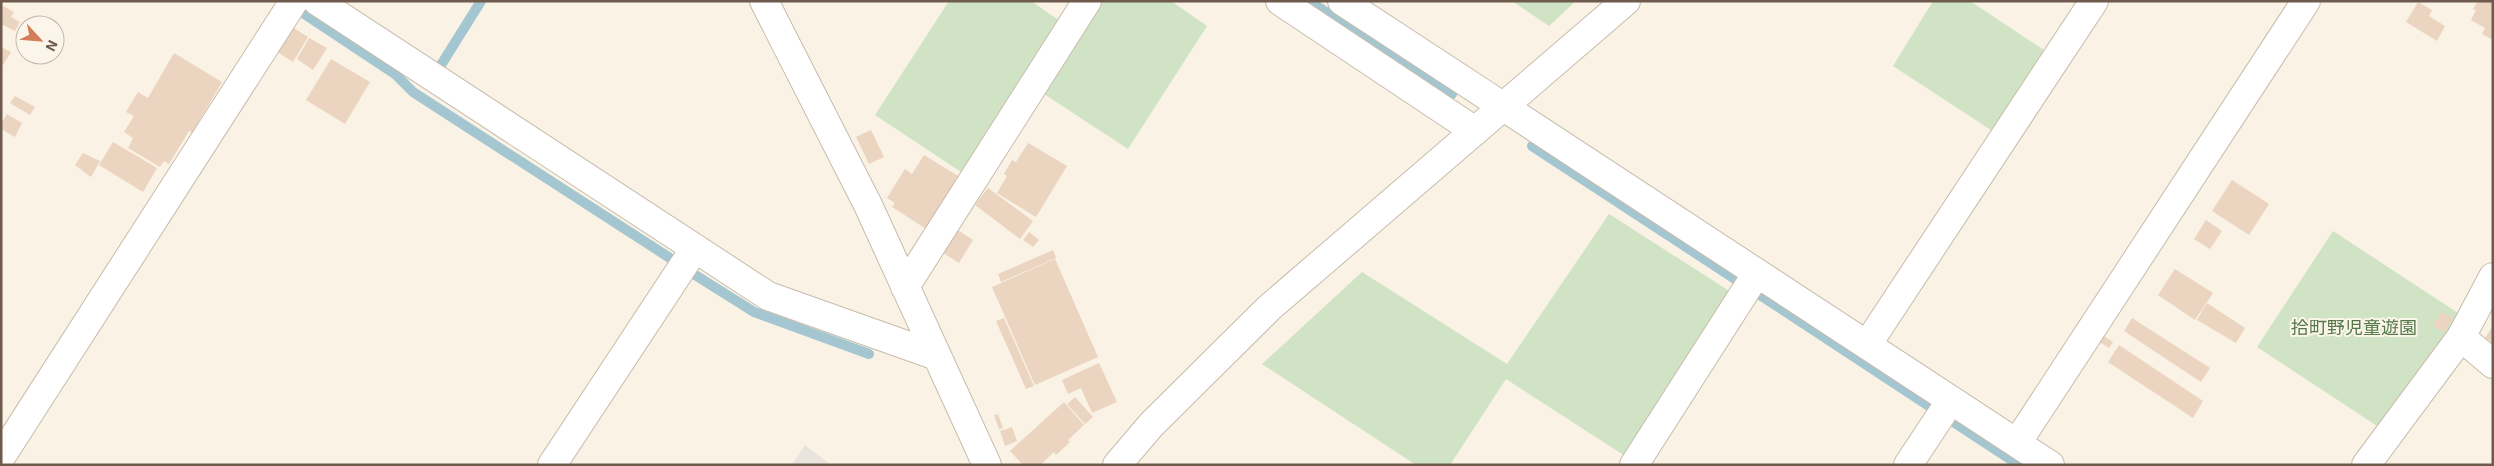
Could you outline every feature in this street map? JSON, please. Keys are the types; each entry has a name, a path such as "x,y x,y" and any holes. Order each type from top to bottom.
{"street":[{"path":"1,457 294,1"},
{"path":"317,1 768,296 937,356"},
{"path":"764,1 868,205 987,465"},
{"path":"906,287 1087,1"},
{"path":"1280,1 1475,131"},
{"path":"1342,1 2050,465"},
{"path":"1117,465 1151,425 1269,308 1626,1"},
{"path":"1867,345 2094,1"},
{"path":"2017,443 2306,1"},
{"path":"552,465 695,248"},
{"path":"1634,465 1757,273"},
{"path":"2366,465 2461,337 2493,277"},
{"path":"2461,337 2493,364"},
{"path":"1908,465 1951,400"}],"shaded area":[{"path":"805,445 831,465 792,465"}],"green space":[{"path":"949,1 1031,1 1063,23 964,174 875,115"},
{"path":"1099,1 1171,1 1207,26 1128,149 1041,92"},
{"path":"1512,1 1576,1 1549,26"},
{"path":"1933,1 1970,1 2050,54 1997,134 1893,66"},
{"path":"1609,214 1731,292 1625,456 1506,379 1450,465 1416,465 1262,364 1362,272 1507,364"},
{"name":"拾町野児童遊園","path":"2333,231 2461,315 2380,428 2257,347"}],"building":[{"path":"2478,1 2493,1 2493,40 2482,34 2485,28 2471,20 2476,10 2473,9"},
{"path":"2418,2 2432,10 2429,16 2445,26 2437,41 2406,22"},
{"path":"1,5 14,12 11,17 15,19 15,31 1,24"},
{"path":"289,25 308,37 293,62 274,50"},
{"path":"309,38 327,48 313,70 297,59"},
{"path":"1,47 11,52 1,68"},
{"path":"174,53 222,82 192,133 189,131 169,164 164,161 160,167 128,148 133,138 124,132 134,116 126,112 138,92 148,98"},
{"path":"331,59 370,82 345,124 306,100"},
{"path":"15,96 35,107 30,115 10,103"},
{"path":"7,114 22,123 15,137 1,129 1,124"},
{"path":"871,130 884,157 869,164 856,137"},
{"path":"113,142 157,168 143,192 99,165"},
{"path":"1028,143 1067,166 1036,217 997,193 1007,176 1004,174 1012,160 1016,162"},
{"path":"83,153 100,161 91,177 75,165"},
{"path":"924,155 963,179 931,232 892,207 895,203 887,198 905,169 912,174"},
{"path":"2232,180 2269,204 2249,235 2212,211"},
{"path":"988,188 1033,221 1020,239 975,205"},
{"path":"2206,220 2222,231 2210,249 2194,239"},
{"path":"956,229 973,240 959,263 942,252"},
{"path":"1029,232 1039,240 1033,247 1023,240"},
{"path":"1053,250 1056,258 1001,282 998,274"},
{"path":"1055,259 1098,357 1035,385 992,287"},
{"path":"2175,269 2213,293 2195,320 2158,295"},
{"path":"2207,303 2245,328 2236,343 2197,320"},
{"path":"2441,312 2452,318 2445,332 2433,326"},
{"path":"1004,318 1034,386 1026,389 996,321"},
{"path":"2132,318 2210,368 2201,382 2124,331"},
{"path":"2493,326 2493,343 2485,338"},
{"path":"2101,334 2113,342 2109,348 2096,340"},
{"path":"2119,345 2203,401 2193,418 2108,362"},
{"path":"1099,363 1117,402 1092,413 1081,388 1068,394 1062,380"},
{"path":"1075,397 1093,417 1085,424 1067,404"},
{"path":"1064,402 1084,425 1056,455 1054,452 1040,465 1023,465 1010,451"},
{"path":"998,414 1003,428 999,429 994,415"},
{"path":"1012,427 1017,441 1005,446 1000,431"}],"waterway":[{"path":"441,65 481,1"},
{"path":"1309,1 1452,94"},
{"path":"303,13 395,74 413,92 673,260"},
{"path":"1532,146 1735,279"},
{"path":"692,273 754,312 869,354"},
{"path":"1760,295 1932,408"},
{"path":"1955,423 2019,465"}]}
